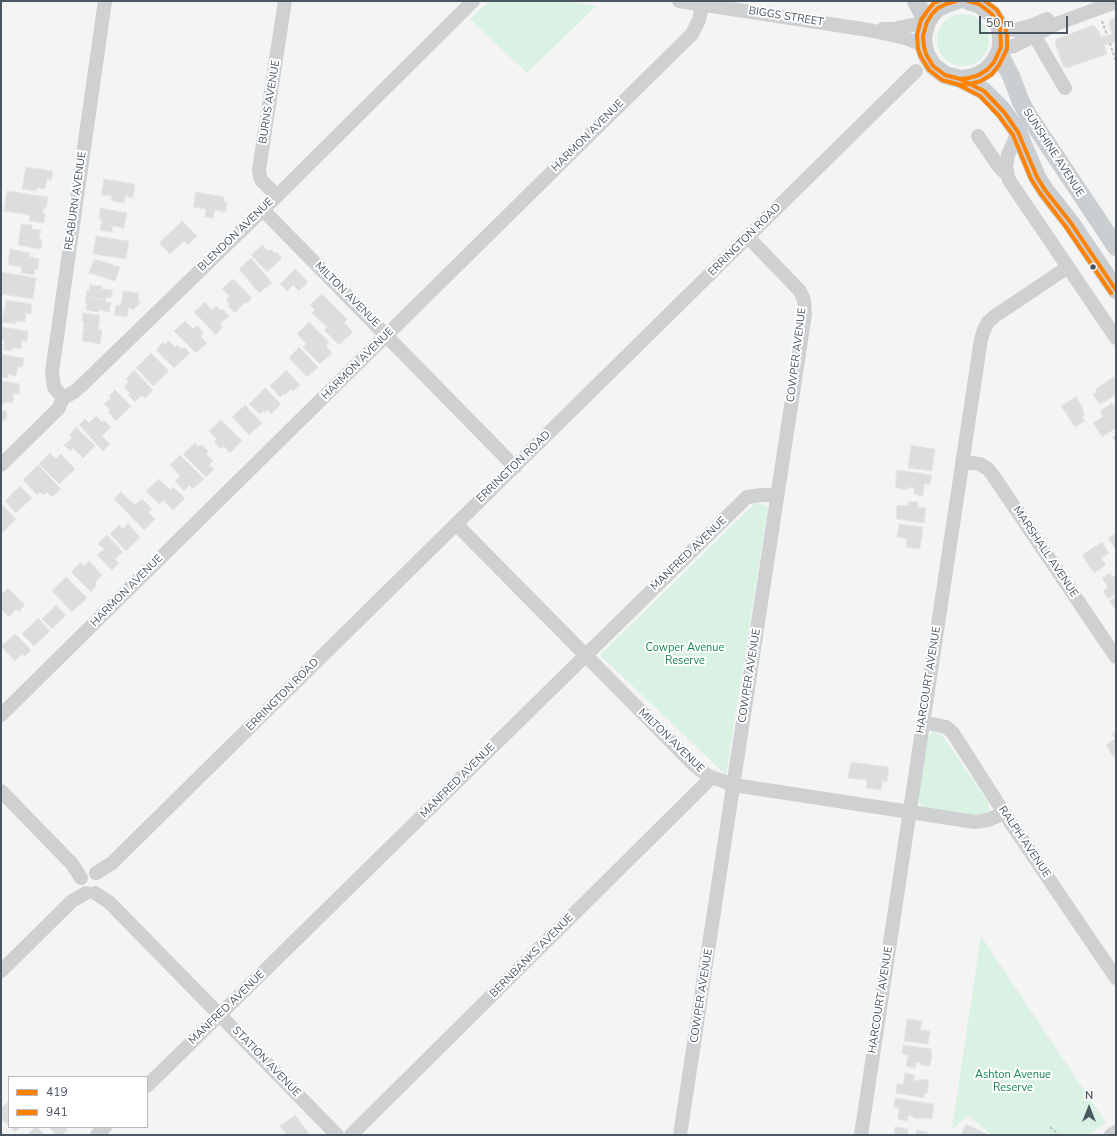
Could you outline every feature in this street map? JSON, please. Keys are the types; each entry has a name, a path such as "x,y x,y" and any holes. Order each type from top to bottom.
{"main road":[{"path":"916,1 926,23"},
{"path":"967,1 980,4 992,14 1000,28 1000,50 994,62 988,69 979,75 970,78 945,75 929,60 924,47 923,36 926,23 938,8 946,4 967,1"},
{"name":"SUNSHINE AVENUE","path":"1000,50 1021,102 1028,115 1116,248"},
{"name":"SUNSHINE AVENUE","path":"960,78 991,97 1018,132 1042,186 1071,223 1116,290"}],"street":[{"name":"REABURN AVENUE","path":"63,398 54,387 52,372 105,1"},
{"name":"BURNS AVENUE","path":"277,196 262,182 259,170 285,1"},
{"name":"BIGGS STREET","path":"679,1 869,30 905,38 924,47"},
{"path":"1000,28 1008,30 1022,28 1099,1"},
{"name":"BLENDON AVENUE","path":"1,465 59,408 63,398 81,386 277,196 472,2"},
{"path":"1000,50 1014,46 1066,20 1116,2"},
{"name":"HARMON AVENUE","path":"1,715 692,34 699,20 702,5"},
{"name":"BIGGS STREET","path":"869,30 894,29 926,23"},
{"path":"1034,35 1065,88"},
{"name":"ERRINGTON ROAD","path":"1,972 916,71"},
{"path":"1018,132 1008,155 1006,166 1009,180 1116,338"},
{"path":"978,136 997,164 1007,174"},
{"name":"MILTON AVENUE","path":"262,209 515,467"},
{"name":"COWPER AVENUE","path":"680,1135 805,314 804,300 800,290 748,237"},
{"name":"HARCOURT AVENUE","path":"861,1135 962,462 984,330 988,322 995,316 1068,267"},
{"name":"MARSHALL AVENUE","path":"962,462 980,464 988,469 992,474 1116,658"},
{"name":"MANFRED AVENUE","path":"148,1085 747,497 777,495"},
{"name":"MILTON AVENUE","path":"456,524 692,763 708,776 734,785 975,822 988,820 1004,813"},
{"name":"RALPH AVENUE","path":"923,722 946,726 953,733 1004,813 1116,978"},
{"name":"BERNBANKS AVENUE","path":"351,1135 712,777"},
{"name":"STATION AVENUE","path":"1,791 337,1135"},
{"path":"96,1135 104,1128"},
{"path":"1111,1135 1116,1132"}],"path":[{"path":"1110,43 1116,62"},
{"path":"1050,1127 1059,1135"}],"green space":[{"path":"489,1 568,1 596,6 527,73 470,19"},
{"path":"963,14 977,18 985,26 989,40 985,54 977,62 963,66 949,62 941,54 937,40 941,26 949,18"},
{"name":"Cowper Avenue Reserve","path":"756,502 768,507 726,775 600,655"},
{"path":"933,732 942,735 988,802 989,807 987,814 977,816 925,808 920,804 917,795 927,737"},
{"name":"Ashton Avenue Reserve","path":"981,936 1106,1123 1087,1135 992,1135 969,1116 952,1129"}],"building":[{"path":"1116,17 1116,45 1115,42 1104,45 1107,54 1067,68 1063,66 1055,43 1057,39 1093,25 1098,30 1101,37 1112,34 1109,24 1111,19"},
{"path":"26,167 53,171 51,180 47,179 45,189 37,188 36,191 22,189"},
{"path":"104,179 135,184 133,198 125,196 124,203 111,201 112,196 101,195"},
{"path":"7,191 48,197 46,209 43,208 43,213 45,214 44,223 29,221 30,215 4,211"},
{"path":"196,192 224,197 223,202 227,202 226,212 215,210 213,218 205,217 206,209 193,207"},
{"path":"100,208 127,213 124,228 113,226 112,232 100,230 102,220 99,219"},
{"path":"182,221 197,236 188,245 184,241 170,254 159,243"},
{"path":"21,224 32,225 32,229 41,230 39,239 42,240 41,249 18,245"},
{"path":"96,236 129,241 126,259 93,254"},
{"path":"262,245 268,251 270,249 275,253 277,252 282,258 267,272 251,255"},
{"path":"10,249 30,253 30,257 39,259 38,269 35,269 34,275 21,273 22,267 8,265"},
{"path":"251,258 272,283 259,293 239,269"},
{"path":"94,259 120,267 115,281 89,273"},
{"path":"295,269 308,282 299,291 293,285 287,291 280,284"},
{"path":"1,272 36,278 33,299 1,294"},
{"path":"233,279 252,298 246,304 245,302 235,313 228,306 230,304 226,300 229,296 222,289"},
{"path":"90,285 102,286 102,289 113,290 111,298 107,297 106,300 86,297 87,290 89,291"},
{"path":"123,291 139,293 138,300 140,303 133,310 129,307 127,317 114,315 116,305 121,305"},
{"path":"322,294 347,319 344,323 353,332 339,345 324,330 327,327 312,313 315,310 310,305"},
{"path":"86,297 106,300 106,302 111,303 109,312 86,310"},
{"path":"6,300 32,304 31,314 26,313 25,322 16,321 16,324 2,322"},
{"path":"205,302 212,310 216,306 221,311 223,309 229,316 220,324 223,327 216,335 194,312"},
{"path":"83,313 100,315 98,330 102,330 100,344 82,341 84,322 82,322"},
{"path":"185,321 193,329 197,325 204,333 200,336 207,343 196,353 174,331"},
{"path":"309,322 329,342 326,346 332,353 320,364 303,347 306,344 297,334"},
{"path":"1,327 28,331 27,341 22,340 21,349 12,348 12,351 3,350 5,340 1,340"},
{"path":"169,341 175,347 177,345 182,349 184,347 190,353 174,368 156,350 163,342 165,344"},
{"path":"299,347 318,367 307,377 289,358"},
{"path":"151,353 169,371 153,386 136,368"},
{"path":"1,354 24,358 23,367 18,367 16,376 8,374 8,378 1,377"},
{"path":"134,370 153,390 145,399 142,395 135,402 128,395 130,393 124,387 129,382 126,379"},
{"path":"286,370 300,385 293,391 291,389 285,395 284,394 280,397 270,386"},
{"path":"1114,377 1116,380 1116,395 1100,404 1093,394 1097,392 1095,389"},
{"path":"1,381 20,384 19,394 14,393 13,403 4,402 4,404 1,404"},
{"path":"265,388 281,404 271,414 267,410 260,414 249,404"},
{"path":"115,390 131,406 116,421 108,412 110,410 104,404 111,398 109,396"},
{"path":"1076,397 1084,410 1082,411 1085,415 1082,416 1085,421 1075,427 1061,406"},
{"path":"1112,403 1116,408 1116,428 1102,437 1093,423 1103,417 1100,411"},
{"path":"245,405 262,423 249,435 232,417"},
{"path":"1,410 7,411 6,420 3,419 1,428"},
{"path":"96,416 102,422 104,420 111,427 102,436 110,444 103,451 79,425 85,419 89,423"},
{"path":"221,420 242,441 230,453 224,446 221,449 214,442 217,439 209,431"},
{"path":"76,427 95,446 83,458 73,448 70,451 64,445 72,438 69,435"},
{"path":"1116,435 1116,443 1112,437"},
{"path":"195,443 199,447 201,444 209,452 206,454 213,461 209,465 214,469 206,477 183,454"},
{"path":"911,445 935,449 932,471 908,468"},
{"path":"50,453 56,459 61,454 75,469 59,484 39,464"},
{"path":"180,455 204,479 193,489 189,485 184,491 175,481 180,476 170,465"},
{"path":"38,465 61,489 52,497 47,492 43,495 40,492 37,495 23,480"},
{"path":"897,470 932,475 930,485 924,484 923,496 914,494 914,488 908,487 908,490 897,488 895,484"},
{"path":"159,479 170,490 173,487 185,498 173,510 163,500 159,504 146,491"},
{"path":"20,486 32,498 16,513 5,501"},
{"path":"121,492 135,505 142,499 152,509 148,512 155,519 144,530 114,499"},
{"path":"909,501 918,502 918,507 926,508 924,523 896,519 897,505 908,506"},
{"path":"1,504 16,519 2,533 1,532"},
{"path":"128,524 140,537 126,551 110,534 119,525 123,529"},
{"path":"899,524 923,527 920,549 906,547 907,539 897,537"},
{"path":"1116,533 1116,550 1108,538"},
{"path":"107,535 123,552 115,559 119,563 112,570 97,555 104,549 98,544"},
{"path":"1102,542 1109,553 1101,558 1106,565 1094,573 1082,555"},
{"path":"89,561 102,575 95,583 97,585 91,592 71,572 81,562 84,566"},
{"path":"1110,573 1112,577 1116,575 1116,594 1108,599 1103,591 1108,587 1102,578"},
{"path":"66,577 87,598 72,612 52,591"},
{"path":"8,588 25,605 19,612 16,609 9,617 1,609 1,605 3,603 1,601 1,595"},
{"path":"1116,596 1116,611 1109,601"},
{"path":"56,605 66,615 52,629 42,619"},
{"path":"38,618 50,631 34,646 22,634"},
{"path":"15,634 31,650 24,657 22,654 15,661 1,646"},
{"path":"1116,732 1116,755 1113,757 1106,745 1115,739 1112,734"},
{"path":"851,762 889,767 887,782 883,781 881,790 866,788 867,780 848,778"},
{"path":"907,1019 922,1021 920,1030 930,1031 928,1044 904,1041"},
{"path":"903,1045 931,1049 932,1054 930,1066 921,1065 921,1063 916,1062 915,1068 906,1066 908,1055 902,1054"},
{"path":"905,1073 915,1075 914,1080 929,1080 927,1093 925,1093 924,1098 896,1093 897,1084 903,1085"},
{"path":"895,1098 934,1104 932,1119 913,1118 913,1116 908,1115 908,1121 898,1119 899,1108 894,1107"},
{"path":"8,1102 8,1125 1,1118 1,1108"},
{"path":"295,1115 310,1135 287,1135 280,1126"},
{"path":"966,1124 989,1135 961,1135"},
{"path":"895,1127 908,1129 908,1135 894,1135"},
{"path":"11,1128 19,1128 15,1132"},
{"path":"34,1128 38,1128 44,1134 27,1135"},
{"path":"50,1128 66,1128 68,1130 62,1135 57,1135"},
{"path":"916,1130 928,1132 927,1135 916,1135"}],"transit line":[{"name":"941","path":"939,1 934,3 921,20 917,35 918,49 929,70 942,80 960,85 981,81 992,74 999,65 1007,49 1005,25 997,10 985,1"},
{"name":"419","path":"956,1 938,8 932,14 927,22 923,36 926,54 933,66 945,75 960,79 979,75 988,69 994,62 1001,47 1000,28 992,14 979,4 968,1"},
{"name":"419","path":"960,79 984,91 1004,112 1018,132 1037,177 1045,190 1071,223 1116,290"},
{"name":"941","path":"957,84 980,96 999,116 1013,135 1031,179 1111,293"}]}
